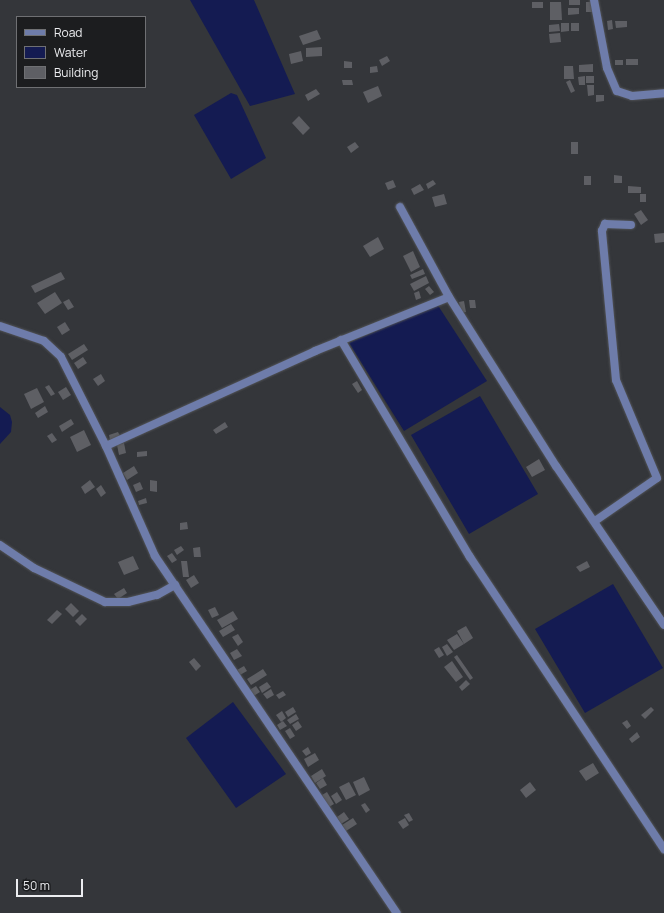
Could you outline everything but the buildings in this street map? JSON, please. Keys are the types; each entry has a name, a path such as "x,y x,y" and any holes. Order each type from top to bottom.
{"street":[{"path":"594,0 607,68 617,91 632,96 664,93"},
{"path":"400,206 449,297 556,466 595,521 664,626"},
{"path":"595,521 658,478 616,380 602,231 605,224 631,225"},
{"path":"106,446 341,340 449,297"},
{"path":"0,326 37,338 53,347 106,446 144,535 175,585 397,913"},
{"path":"341,340 470,557 664,848"},
{"path":"0,545 34,568 105,602 128,602 157,595 175,585"}],"water":[{"path":"190,0 254,0 295,94 250,106"},
{"path":"231,93 237,95 266,158 231,179 194,115"},
{"path":"437,304 487,381 404,431 349,343"},
{"path":"480,396 538,494 469,534 411,435"},
{"path":"0,407 10,415 12,422 11,432 0,444"},
{"path":"613,584 663,668 585,713 535,629"},
{"path":"233,702 286,774 236,808 186,738"}]}
